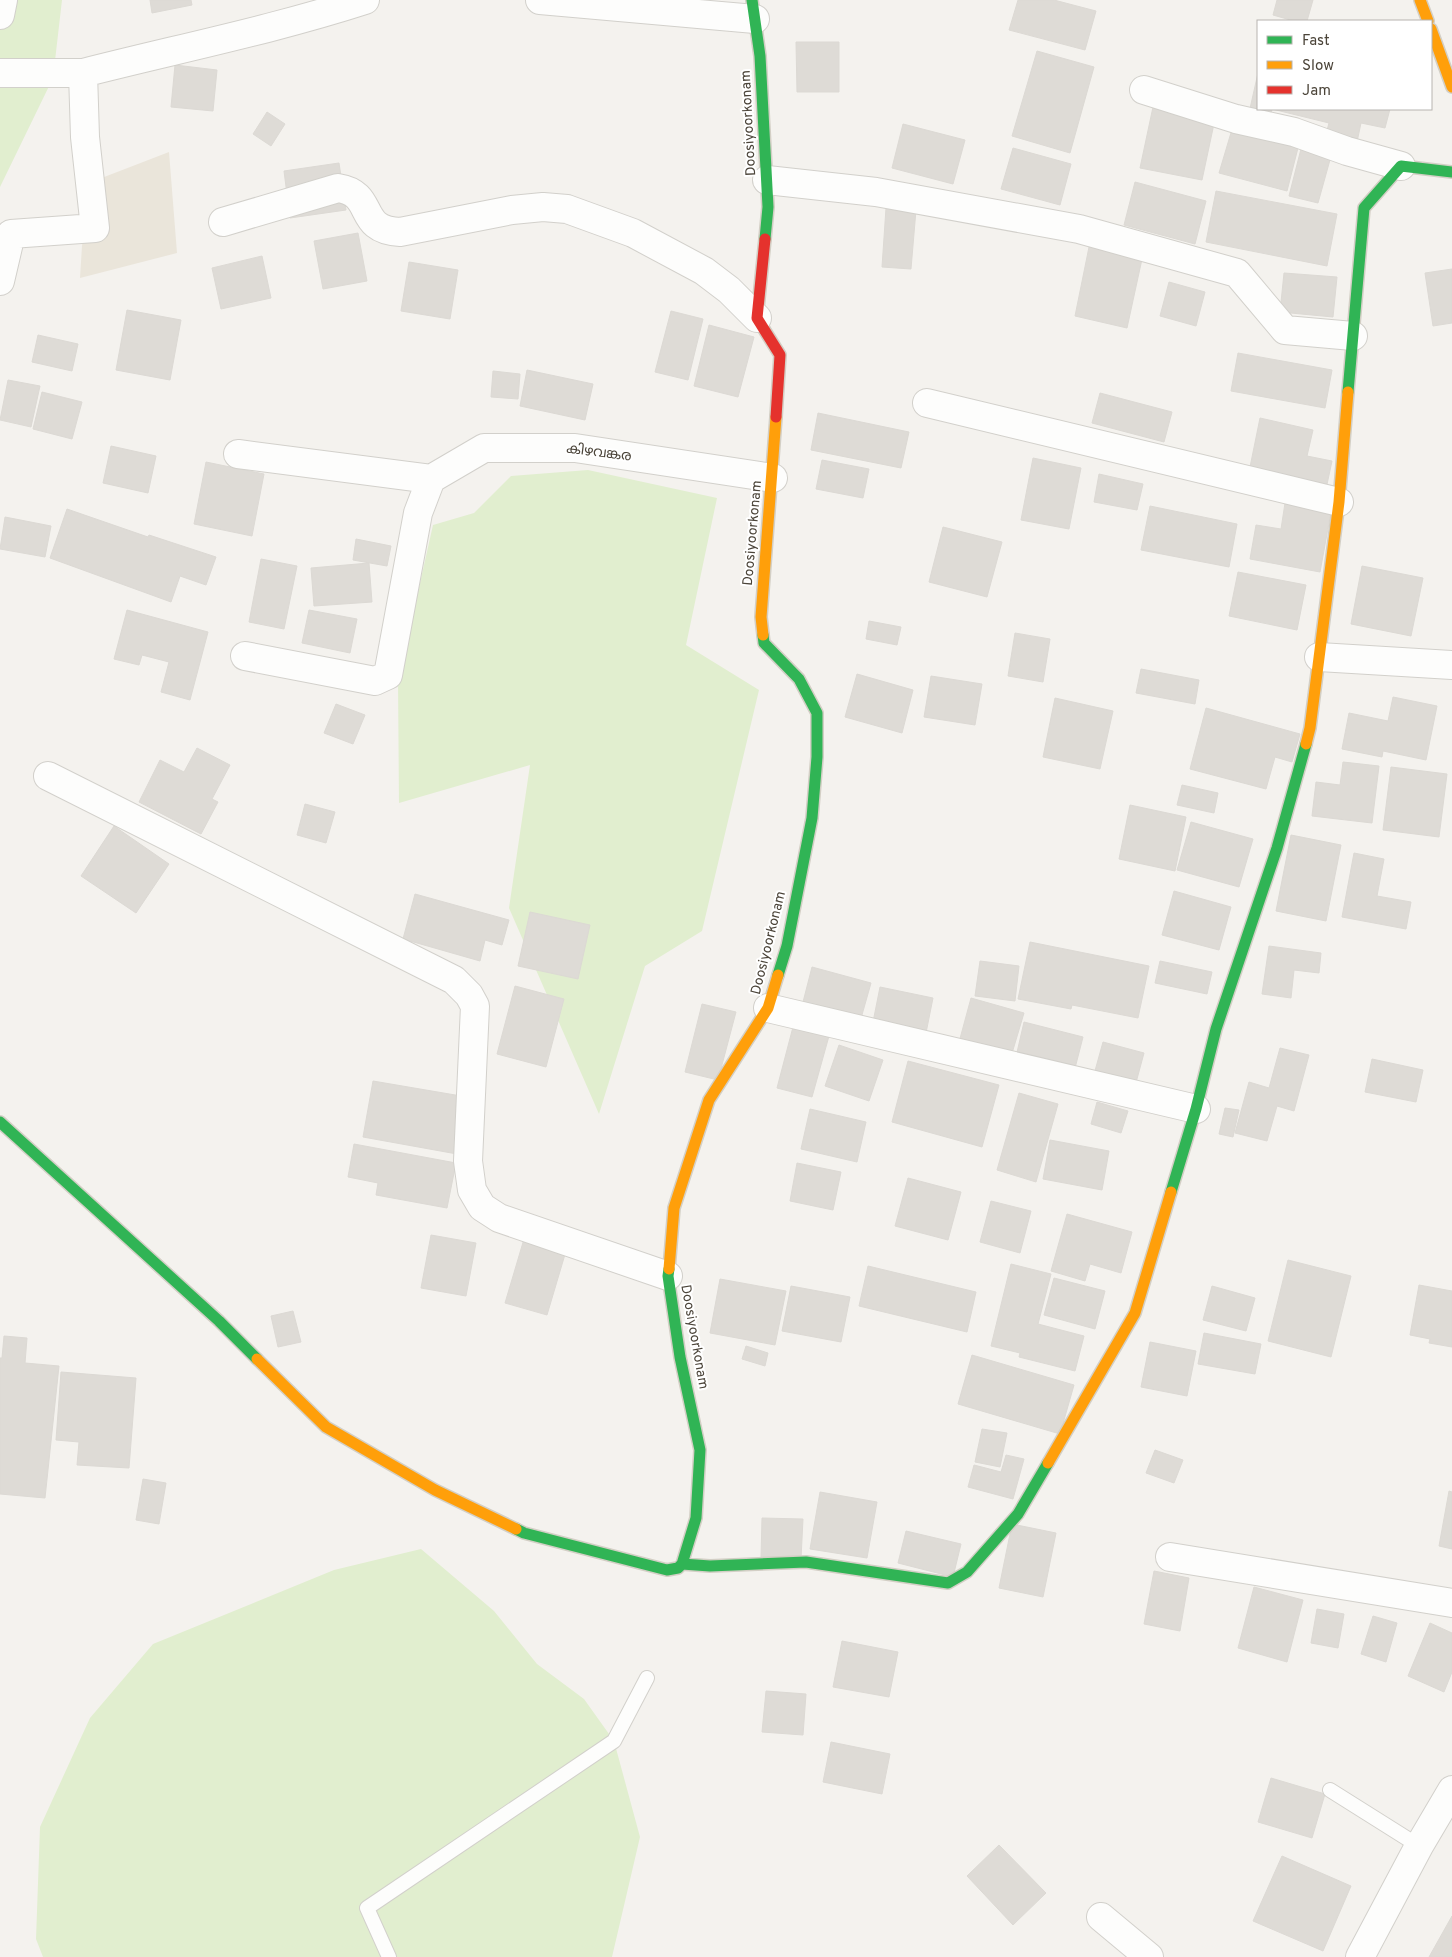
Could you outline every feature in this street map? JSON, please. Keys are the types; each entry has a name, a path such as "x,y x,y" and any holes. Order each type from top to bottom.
{"street":[{"path":"0,15 3,0"},
{"path":"0,73 83,73 207,44 365,0"},
{"path":"540,0 754,10"},
{"path":"1420,0 1428,20"},
{"name":"Doosiyoorkonam","path":"682,1564 696,1518 700,1450 680,1357 668,1276 674,1208 709,1100 768,1008 787,946 812,818 817,748 817,713 799,679 764,643 761,617 773,478 780,354 757,318 768,207 760,56 754,10"},
{"path":"1432,32 1452,87"},
{"path":"0,281 11,234 95,228 85,137 83,73"},
{"path":"1144,90 1236,119 1294,132 1347,151 1401,166 1452,172"},
{"path":"0,1122 220,1321 326,1427 435,1490 524,1533 667,1570 678,1568 682,1564 710,1566 806,1562 948,1583 967,1572 1018,1514 1135,1313 1196,1108 1216,1029 1277,848 1310,728 1339,502 1364,208 1401,166"},
{"path":"767,180 876,192 1079,229 1236,274 1285,330 1353,336"},
{"path":"223,222 338,188 353,191 360,199 371,220 382,229 391,232 400,232 512,210 543,207 566,208 633,233 704,271 729,290 757,318"},
{"path":"927,403 1339,502"},
{"name":"കിഴവങ്കര","path":"431,478 484,448 575,448 773,478"},
{"path":"238,454 431,478 418,513 388,675 375,681 245,656"},
{"path":"1319,657 1452,665"},
{"path":"48,776 454,980 469,995 475,1006 468,1161 472,1190 482,1207 499,1218 668,1276"},
{"path":"768,1008 1196,1108"},
{"path":"1170,1557 1452,1604"},
{"path":"1360,1957 1419,1846 1452,1790"},
{"path":"1101,1917 1149,1957"}],"lane":[{"path":"389,1957 367,1908 614,1741 647,1678"},
{"path":"1330,1790 1419,1846"}],"shaded area":[{"path":"169,152 177,253 80,278 86,184"}],"green space":[{"path":"0,0 62,0 53,78 0,187"},
{"path":"588,470 717,498 686,645 759,690 702,931 645,966 599,1114 509,908 530,765 399,803 398,681 433,525 474,513 511,476"},
{"path":"421,1549 494,1611 537,1664 584,1699 614,1741 640,1837 612,1957 43,1957 36,1939 40,1827 90,1718 153,1644 334,1570"}],"building":[{"path":"150,0 191,0 192,5 152,13"},
{"path":"1018,0 1054,0 1096,11 1085,50 1009,30"},
{"path":"1277,0 1313,0 1307,20 1290,20 1273,15"},
{"path":"796,42 839,42 839,92 797,92"},
{"path":"1037,51 1094,67 1070,153 1012,136"},
{"path":"175,65 217,70 213,111 171,107"},
{"path":"1257,77 1257,110 1272,110 1270,118 1249,113"},
{"path":"1153,107 1215,119 1202,180 1140,168"},
{"path":"1276,110 1390,110 1385,128 1361,123 1357,142 1326,134 1329,123"},
{"path":"267,112 285,124 271,146 253,134"},
{"path":"903,124 965,140 953,184 892,168"},
{"path":"1233,126 1299,144 1287,191 1219,173"},
{"path":"1303,141 1333,149 1318,203 1289,196"},
{"path":"1013,148 1071,164 1060,205 1001,189"},
{"path":"339,163 346,210 290,218 284,171"},
{"path":"1135,182 1206,201 1195,244 1124,225"},
{"path":"1216,191 1337,214 1327,266 1206,242"},
{"path":"886,208 916,210 911,269 882,267"},
{"path":"358,233 367,281 323,289 314,241"},
{"path":"1089,247 1142,259 1127,328 1075,316"},
{"path":"262,256 271,298 221,309 212,268"},
{"path":"409,262 458,270 450,319 401,311"},
{"path":"1452,269 1452,323 1433,326 1425,273"},
{"path":"1284,273 1337,277 1333,317 1280,312"},
{"path":"1169,282 1205,292 1196,326 1160,316"},
{"path":"127,310 181,320 170,380 116,370"},
{"path":"671,311 703,319 688,380 655,372"},
{"path":"709,325 754,337 738,397 694,386"},
{"path":"38,335 78,344 72,371 32,362"},
{"path":"1238,353 1332,370 1325,408 1231,391"},
{"path":"527,370 593,384 585,420 520,406"},
{"path":"493,371 520,374 518,399 491,397"},
{"path":"8,380 40,386 31,427 0,420"},
{"path":"42,392 82,402 72,439 33,429"},
{"path":"1100,393 1172,412 1164,442 1092,423"},
{"path":"818,413 909,432 901,468 811,450"},
{"path":"1260,418 1313,430 1307,456 1332,461 1326,489 1249,472"},
{"path":"111,446 156,456 148,493 103,483"},
{"path":"1033,458 1081,468 1069,529 1021,520"},
{"path":"822,460 869,469 863,498 816,489"},
{"path":"206,462 264,474 252,536 194,524"},
{"path":"1099,474 1143,484 1137,510 1094,502"},
{"path":"1285,503 1331,512 1320,572 1250,559 1256,525 1281,529"},
{"path":"1150,506 1237,524 1229,567 1141,550"},
{"path":"67,509 148,537 149,535 216,557 206,585 180,576 171,602 50,558"},
{"path":"5,517 51,526 45,557 0,549"},
{"path":"943,527 1002,542 987,597 929,582"},
{"path":"356,539 391,546 387,566 353,560"},
{"path":"261,559 297,566 284,629 249,622"},
{"path":"369,563 372,602 314,606 311,568"},
{"path":"1362,566 1423,578 1411,636 1351,624"},
{"path":"1238,572 1306,585 1297,630 1229,616"},
{"path":"127,610 208,632 190,700 161,692 169,662 142,655 139,665 114,659"},
{"path":"309,610 357,619 350,653 302,643"},
{"path":"869,621 901,627 897,645 866,639"},
{"path":"1015,633 1050,639 1043,682 1008,676"},
{"path":"1141,669 1199,680 1195,704 1136,693"},
{"path":"857,674 913,690 902,733 845,717"},
{"path":"931,676 982,684 975,725 924,717"},
{"path":"1393,697 1437,706 1426,760 1383,751 1382,757 1342,749 1349,713 1388,721"},
{"path":"1055,698 1113,711 1100,769 1043,757"},
{"path":"336,704 365,715 353,744 324,733"},
{"path":"1206,708 1300,734 1292,762 1275,757 1266,789 1190,769"},
{"path":"197,748 230,765 212,799 218,802 201,834 139,802 160,760 184,772"},
{"path":"1343,762 1379,766 1372,823 1312,816 1316,782 1340,785"},
{"path":"1391,767 1447,774 1439,837 1383,830"},
{"path":"1182,785 1218,793 1214,813 1177,805"},
{"path":"305,804 335,812 326,843 297,835"},
{"path":"1130,805 1186,817 1175,871 1119,859"},
{"path":"1191,822 1253,839 1239,887 1177,870"},
{"path":"114,826 169,864 136,913 81,876"},
{"path":"1291,835 1341,845 1326,921 1276,911"},
{"path":"1354,853 1384,859 1377,896 1411,902 1406,929 1342,917"},
{"path":"1174,891 1231,907 1219,950 1162,935"},
{"path":"415,894 509,920 502,945 485,940 480,961 403,939"},
{"path":"530,912 590,925 578,979 518,966"},
{"path":"1030,942 1149,966 1138,1018 1072,1005 1071,1009 1018,999"},
{"path":"1269,946 1321,953 1319,973 1294,970 1291,998 1262,994"},
{"path":"980,961 1019,966 1015,1001 975,996"},
{"path":"1160,961 1212,972 1207,994 1155,983"},
{"path":"812,967 871,983 860,1022 802,1006"},
{"path":"515,986 564,999 546,1067 497,1054"},
{"path":"880,987 933,998 926,1033 873,1022"},
{"path":"971,998 1024,1013 1010,1060 958,1046"},
{"path":"702,1004 736,1012 718,1080 685,1072"},
{"path":"1024,1022 1083,1037 1073,1076 1015,1061"},
{"path":"793,1027 829,1036 812,1097 777,1088"},
{"path":"1103,1042 1144,1053 1134,1090 1093,1078"},
{"path":"839,1045 883,1060 869,1101 825,1086"},
{"path":"1280,1048 1309,1055 1294,1111 1277,1106 1267,1141 1235,1133 1249,1082 1269,1088"},
{"path":"1372,1059 1423,1070 1416,1102 1365,1092"},
{"path":"908,1061 999,1085 982,1147 892,1122"},
{"path":"373,1081 467,1097 457,1154 363,1137"},
{"path":"1019,1093 1058,1104 1036,1182 997,1170"},
{"path":"1097,1102 1128,1111 1121,1133 1091,1124"},
{"path":"1225,1108 1239,1110 1233,1137 1219,1134"},
{"path":"810,1109 866,1122 857,1162 801,1149"},
{"path":"1050,1140 1109,1151 1102,1190 1043,1179"},
{"path":"354,1144 456,1163 447,1208 376,1195 378,1183 348,1177"},
{"path":"797,1163 841,1172 833,1210 790,1201"},
{"path":"908,1178 961,1192 948,1240 895,1226"},
{"path":"991,1201 1031,1211 1020,1253 980,1242"},
{"path":"1067,1214 1132,1232 1121,1273 1090,1264 1085,1281 1051,1271"},
{"path":"431,1235 476,1243 466,1296 421,1288"},
{"path":"524,1239 566,1251 547,1315 505,1303"},
{"path":"1288,1260 1351,1276 1331,1357 1268,1341"},
{"path":"1011,1264 1051,1274 1038,1324 1084,1336 1075,1371 1019,1357 1020,1353 991,1346"},
{"path":"868,1266 976,1292 967,1332 859,1306"},
{"path":"1054,1278 1105,1291 1095,1329 1044,1315"},
{"path":"720,1279 786,1291 775,1345 710,1333"},
{"path":"1419,1285 1452,1291 1452,1347 1429,1343 1430,1339 1410,1335"},
{"path":"791,1286 850,1297 841,1342 782,1331"},
{"path":"1212,1286 1255,1298 1246,1331 1203,1320"},
{"path":"293,1311 301,1342 278,1347 271,1316"},
{"path":"1204,1333 1261,1344 1255,1374 1198,1364"},
{"path":"4,1336 27,1338 25,1363 59,1366 45,1498 0,1494 0,1358 2,1358"},
{"path":"1150,1342 1196,1351 1187,1396 1141,1387"},
{"path":"746,1346 768,1353 765,1366 742,1359"},
{"path":"972,1355 1074,1385 1060,1434 958,1404"},
{"path":"61,1372 136,1378 129,1468 77,1465 79,1442 56,1440"},
{"path":"982,1429 1007,1433 1000,1467 975,1462"},
{"path":"1155,1450 1183,1460 1174,1483 1146,1473"},
{"path":"1006,1455 1024,1459 1013,1499 968,1487 974,1465 1001,1472"},
{"path":"143,1479 166,1483 159,1524 136,1520"},
{"path":"1449,1491 1452,1492 1452,1549 1439,1546"},
{"path":"820,1492 877,1502 867,1558 810,1549"},
{"path":"762,1518 803,1519 801,1559 761,1558"},
{"path":"1012,1524 1056,1533 1043,1597 999,1588"},
{"path":"906,1531 961,1544 953,1577 898,1563"},
{"path":"1154,1571 1189,1578 1180,1631 1144,1624"},
{"path":"1254,1587 1303,1600 1287,1662 1238,1648"},
{"path":"1317,1609 1344,1614 1338,1648 1311,1643"},
{"path":"1373,1616 1397,1623 1386,1662 1361,1654"},
{"path":"1430,1623 1452,1633 1452,1672 1444,1692 1408,1676"},
{"path":"842,1641 898,1652 889,1697 833,1687"},
{"path":"766,1691 806,1694 803,1735 762,1732"},
{"path":"831,1742 890,1754 882,1794 823,1782"},
{"path":"1271,1778 1325,1794 1312,1838 1258,1822"},
{"path":"999,1845 1046,1893 1013,1925 967,1876"},
{"path":"1282,1856 1351,1886 1323,1951 1253,1921"},
{"path":"1452,1916 1452,1957 1429,1957"}],"traffic: fast":[{"path":"752,0 760,56 768,207 765,239"},
{"path":"1348,392 1364,208 1401,166 1452,172"},
{"path":"763,635 764,643 799,679 817,713 817,757 812,818 787,946 778,975"},
{"path":"1171,1192 1196,1109 1216,1029 1277,848 1306,744"},
{"path":"0,1122 219,1321 257,1359"},
{"path":"516,1529 524,1533 667,1570 678,1568 682,1564 696,1518 700,1450 680,1357 668,1276 669,1269"},
{"path":"682,1564 710,1566 806,1562 948,1583 967,1572 1018,1514 1048,1463"}],"traffic: slow":[{"path":"1420,0 1428,20"},
{"path":"1432,32 1452,87"},
{"path":"1306,744 1310,728 1339,502 1348,392"},
{"path":"763,635 761,617 776,417"},
{"path":"669,1269 674,1208 709,1100 768,1008 778,975"},
{"path":"1048,1463 1135,1313 1171,1192"},
{"path":"257,1359 326,1427 435,1490 516,1529"}],"traffic: jam":[{"path":"765,239 757,318 780,355 776,417"}]}
